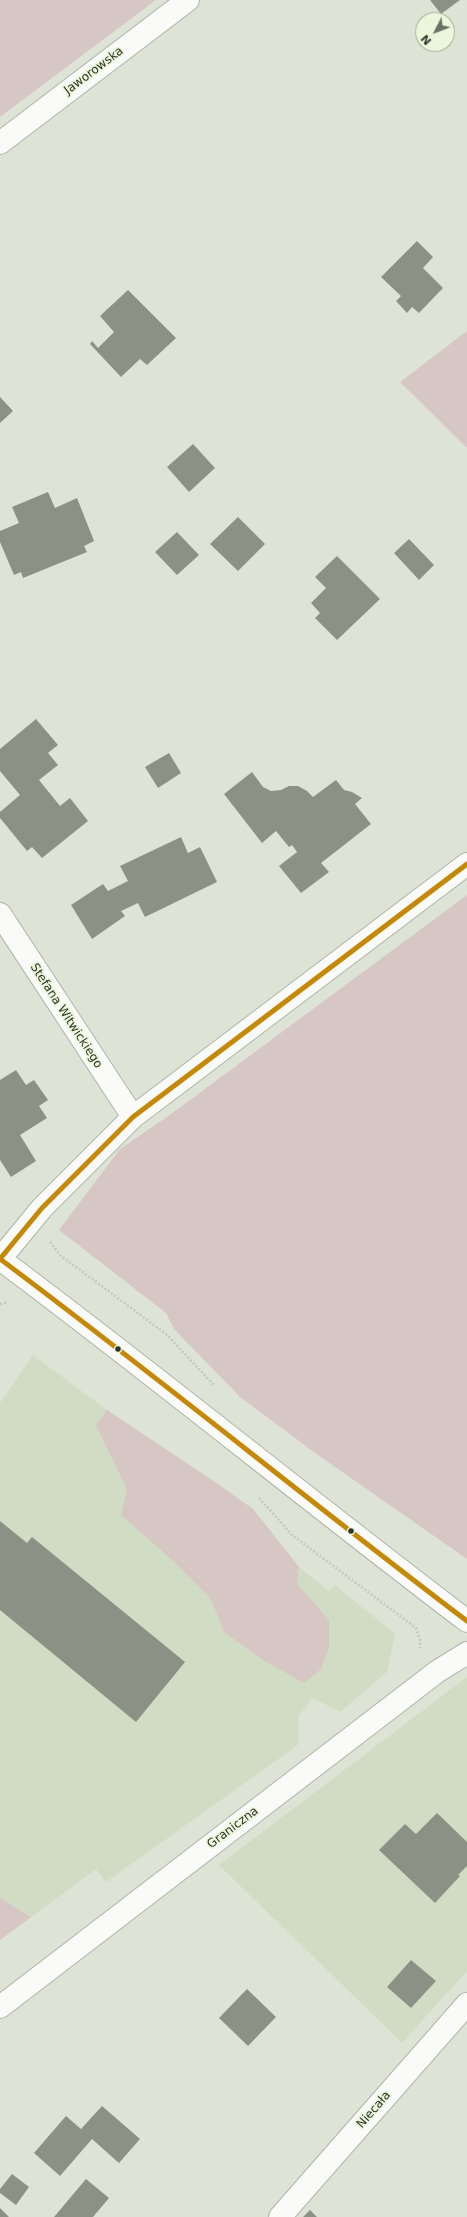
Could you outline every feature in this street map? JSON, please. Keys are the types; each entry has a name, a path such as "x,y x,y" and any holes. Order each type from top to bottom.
{"street":[{"name":"Jaworowska","path":"0,143 188,0"},
{"path":"467,864 133,1118 42,1208 0,1259 98,1332 227,1436 467,1621"},
{"name":"Stefana Witwickiego","path":"0,914 133,1118"},
{"name":"Graniczna","path":"0,2007 438,1671 467,1653"},
{"name":"Niecała","path":"280,2217 467,2004"}],"path":[{"path":"42,1208 56,1218 50,1230 50,1242 60,1254 166,1334 220,1391"}],"shaded area":[{"path":"0,0 156,0 0,117"},
{"path":"467,331 467,448 400,382"},
{"path":"467,895 467,1559 318,1455 240,1397 174,1329 166,1313 59,1230 120,1149 167,1117"},
{"path":"33,1355 107,1410 253,1509 299,1567 329,1591 335,1585 395,1634 387,1672 340,1712 313,1698 299,1715 298,1745 106,1882 96,1869 0,1940 0,1403"},
{"path":"107,1410 253,1509 299,1567 297,1584 329,1620 329,1647 321,1669 304,1683 263,1660 224,1632 211,1599 169,1557 121,1515 127,1489 96,1425"},
{"path":"467,1677 467,1971 402,2043 219,1865"},
{"path":"0,1898 31,1917 0,1940"}],"building":[{"path":"430,0 460,0 444,12 439,12"},
{"path":"417,241 433,257 423,268 443,288 419,313 412,307 407,313 396,301 401,296 381,277"},
{"path":"128,290 176,338 147,365 140,359 121,377 90,344 92,341 98,348 114,332 100,316"},
{"path":"0,397 13,411 0,423"},
{"path":"193,444 215,468 189,492 167,467"},
{"path":"48,492 55,508 77,498 94,541 84,546 87,552 23,578 21,572 14,575 0,542 0,531 19,523 12,507"},
{"path":"238,517 265,544 238,571 210,544"},
{"path":"177,532 199,555 177,575 155,552"},
{"path":"409,539 434,565 419,580 394,553"},
{"path":"337,556 380,599 337,640 315,618 320,613 311,603 326,588 315,577"},
{"path":"36,719 58,745 48,753 58,765 39,780 60,806 70,798 88,821 42,858 32,847 27,851 0,818 0,812 20,795 0,771 0,749"},
{"path":"169,753 181,773 158,788 145,767"},
{"path":"252,772 263,787 271,791 281,790 289,786 298,786 307,791 313,797 336,780 344,790 352,792 362,798 355,804 371,824 321,863 329,872 301,893 279,866 297,852 292,845 289,847 276,831 262,843 224,794"},
{"path":"181,837 188,853 200,847 217,882 145,917 138,903 121,911 125,916 92,939 71,905 103,884 108,891 128,881 120,866"},
{"path":"16,1070 26,1085 34,1080 48,1100 39,1106 47,1118 20,1135 36,1161 11,1177 0,1160 0,1080"},
{"path":"0,1521 27,1543 32,1537 185,1662 136,1722 0,1610"},
{"path":"437,1813 467,1842 467,1866 458,1875 460,1876 435,1903 379,1850 405,1824 416,1834"},
{"path":"411,1960 436,1981 411,2008 387,1987"},
{"path":"247,1989 276,2017 248,2046 219,2018"},
{"path":"102,2106 140,2139 119,2163 92,2139 60,2176 34,2153 66,2116 81,2129"},
{"path":"12,2174 29,2187 16,2205 0,2193 0,2189"},
{"path":"86,2179 109,2198 93,2217 54,2217"},
{"path":"0,2208 9,2217 0,2217"},
{"path":"310,2210 317,2217 303,2217"}],"transit line":[{"path":"467,864 133,1117 42,1208 0,1259 467,1621"}]}
